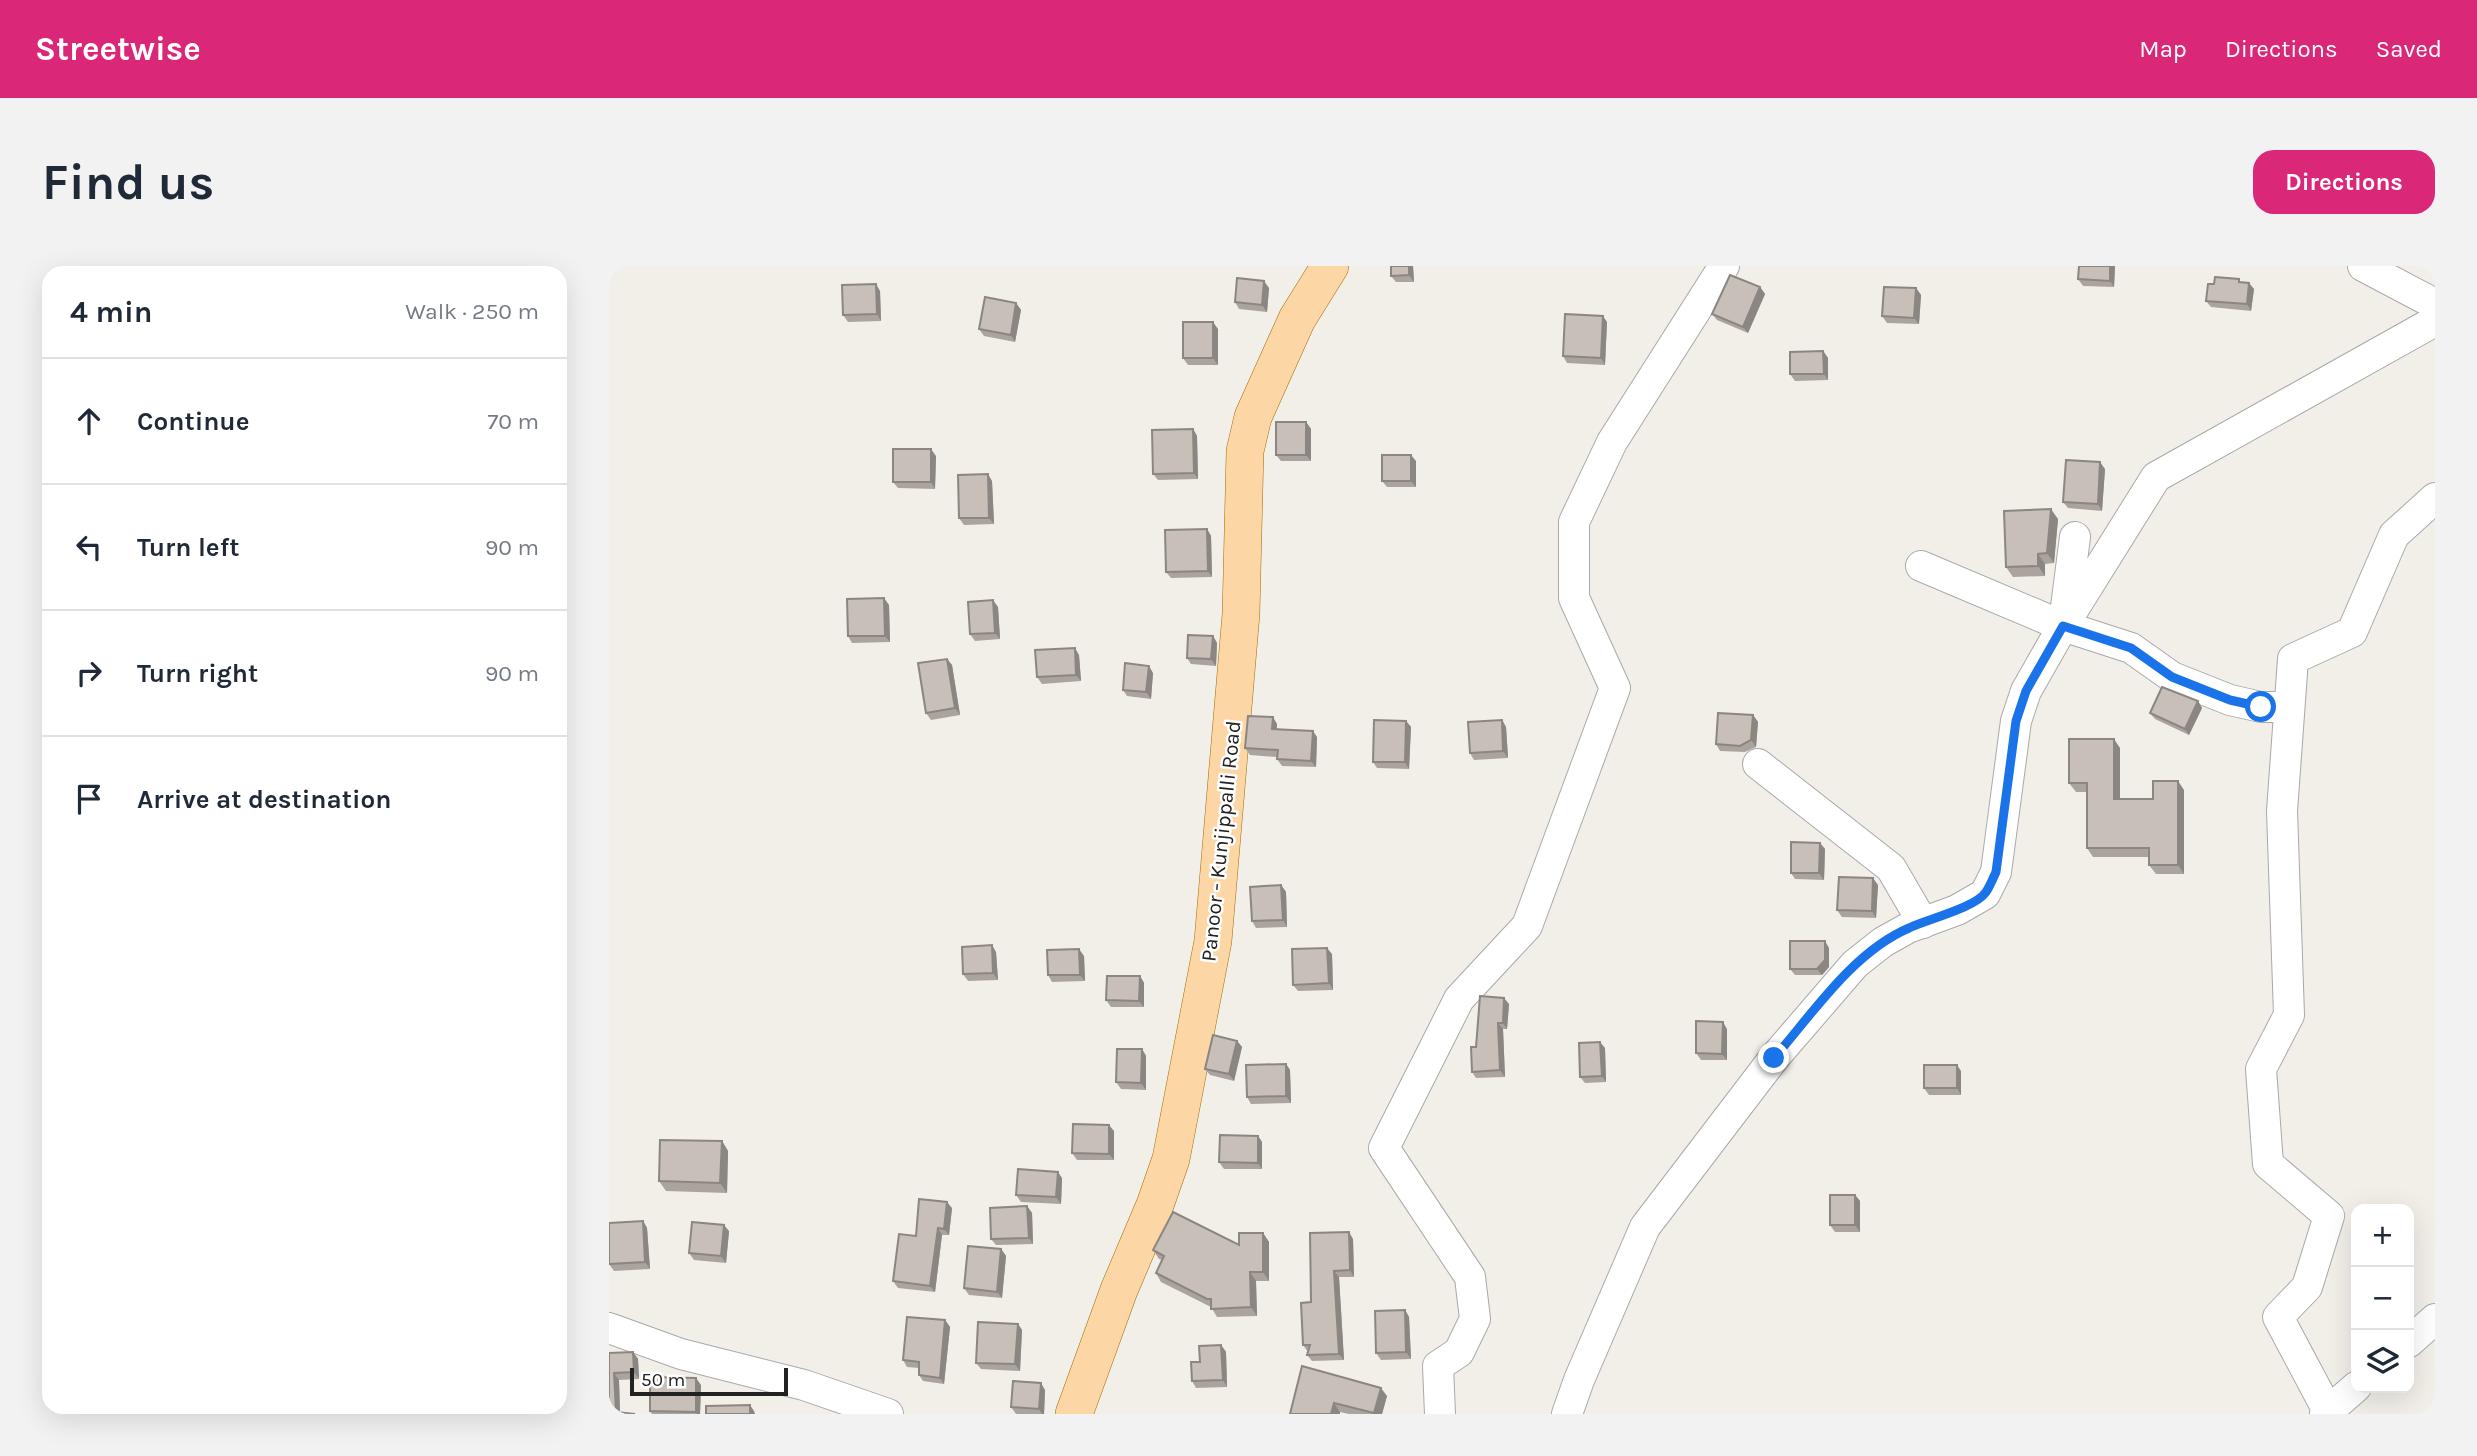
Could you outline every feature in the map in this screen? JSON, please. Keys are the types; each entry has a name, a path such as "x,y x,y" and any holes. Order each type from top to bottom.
{"main road":[{"name":"Panoor - Kunjippalli Road","path":"1074,1414 1171,1159 1209,965 1219,894 1241,614 1245,451 1254,417 1282,351 1297,319 1329,266"}],"street":[{"path":"1440,1414 1438,1366 1459,1352 1475,1319 1470,1277 1384,1148 1459,999 1527,926 1615,688 1574,598 1574,522 1612,442 1724,266"},
{"path":"2363,266 2435,304"},
{"path":"1567,1414 1645,1227 1774,1058 1855,964 1882,942 1908,928 1957,910 1986,894 1996,872 2016,721 2026,691 2063,626 2156,477 2435,321"},
{"path":"2351,1391 2326,1413 2278,1317 2307,1287 2329,1216 2268,1164 2261,1069 2289,1015 2282,811 2288,707 2293,659 2352,632 2394,535 2435,498"},
{"path":"2063,626 2075,537"},
{"path":"1921,566 2063,626 2131,648 2172,677 2230,700 2261,707 2288,707"},
{"path":"1758,764 1891,868 1923,923"},
{"path":"2414,1338 2435,1319"},
{"path":"609,1328 681,1354 804,1385 888,1414"}],"building":[{"path":"1391,266 1409,266 1409,275 1391,276"},
{"path":"2079,266 2110,266 2110,281 2078,279"},
{"path":"1730,275 1760,287 1743,327 1712,314"},
{"path":"2215,277 2239,279 2239,282 2249,283 2247,304 2206,301 2208,284 2214,284"},
{"path":"1237,278 1264,281 1262,305 1235,302"},
{"path":"876,284 877,314 843,315 842,285"},
{"path":"1884,287 1916,288 1914,318 1882,316"},
{"path":"985,297 1016,303 1011,335 979,329"},
{"path":"1565,314 1603,316 1601,358 1563,356"},
{"path":"1183,322 1213,322 1213,358 1183,358"},
{"path":"1823,351 1824,374 1790,374 1790,352"},
{"path":"1276,422 1306,422 1306,455 1276,455"},
{"path":"1193,429 1194,473 1153,474 1152,430"},
{"path":"893,449 931,449 931,482 893,482"},
{"path":"1382,455 1411,455 1411,481 1382,481"},
{"path":"2066,460 2100,462 2098,504 2063,502"},
{"path":"988,474 989,518 959,518 958,475"},
{"path":"2051,509 2047,553 2038,554 2038,566 2006,567 2004,511"},
{"path":"1207,529 1208,571 1166,572 1165,530"},
{"path":"884,598 885,636 848,636 847,599"},
{"path":"993,600 995,633 970,634 968,602"},
{"path":"1188,635 1213,636 1211,659 1187,658"},
{"path":"1075,648 1076,675 1037,677 1035,650"},
{"path":"947,659 955,708 926,713 918,663"},
{"path":"1125,663 1149,666 1146,692 1123,690"},
{"path":"2162,687 2198,701 2185,729 2150,713"},
{"path":"1718,713 1753,715 1751,740 1740,746 1716,744"},
{"path":"1248,716 1273,717 1272,729 1313,731 1311,761 1277,759 1278,750 1245,748"},
{"path":"1374,720 1406,721 1405,762 1373,762"},
{"path":"1502,720 1503,751 1470,753 1468,722"},
{"path":"2069,739 2114,739 2114,799 2153,799 2153,781 2178,781 2178,865 2149,865 2149,848 2087,848 2087,783 2069,783"},
{"path":"1791,842 1820,843 1819,873 1791,873"},
{"path":"1839,877 1873,878 1872,911 1837,910"},
{"path":"1281,885 1283,920 1252,921 1250,887"},
{"path":"1790,941 1825,941 1825,960 1817,969 1790,969"},
{"path":"992,945 993,973 963,974 962,947"},
{"path":"1327,948 1329,983 1293,985 1292,949"},
{"path":"1079,949 1080,975 1048,975 1047,950"},
{"path":"1107,976 1140,976 1139,1001 1106,1000"},
{"path":"1480,996 1504,998 1503,1023 1498,1023 1500,1070 1472,1072 1471,1047 1476,1047"},
{"path":"1696,1021 1723,1022 1722,1054 1696,1053"},
{"path":"1213,1035 1237,1041 1229,1074 1205,1069"},
{"path":"1600,1042 1602,1076 1580,1077 1579,1043"},
{"path":"1117,1049 1142,1049 1141,1083 1116,1082"},
{"path":"1286,1064 1286,1096 1247,1097 1246,1065"},
{"path":"1924,1065 1957,1065 1957,1088 1924,1088"},
{"path":"1073,1124 1109,1125 1109,1154 1072,1153"},
{"path":"1220,1135 1258,1136 1258,1163 1219,1162"},
{"path":"660,1140 722,1141 720,1183 659,1181"},
{"path":"1018,1169 1058,1172 1056,1197 1016,1195"},
{"path":"1830,1195 1855,1195 1855,1225 1830,1225"},
{"path":"919,1199 947,1202 944,1229 938,1228 930,1286 893,1281 899,1234 916,1236"},
{"path":"1027,1206 1029,1238 991,1239 990,1208"},
{"path":"1173,1212 1239,1245 1239,1233 1263,1233 1263,1272 1250,1272 1251,1307 1211,1309 1211,1299 1156,1273 1164,1256 1153,1250"},
{"path":"643,1221 645,1262 609,1264 609,1223"},
{"path":"692,1222 724,1225 721,1256 689,1253"},
{"path":"1349,1232 1350,1270 1334,1271 1339,1354 1307,1355 1310,1345 1303,1345 1301,1303 1311,1302 1310,1233"},
{"path":"968,1246 1001,1249 997,1292 964,1288"},
{"path":"1405,1310 1406,1352 1376,1353 1375,1311"},
{"path":"907,1317 945,1320 940,1378 919,1375 919,1362 903,1360"},
{"path":"978,1322 1018,1324 1015,1364 976,1363"},
{"path":"1221,1345 1223,1380 1192,1381 1191,1362 1200,1362 1199,1346"},
{"path":"633,1352 634,1372 614,1373 616,1412 635,1414 609,1414 609,1353"},
{"path":"1302,1366 1381,1388 1374,1413 1334,1403 1331,1414 1290,1414"},
{"path":"650,1377 696,1378 696,1412 650,1411"},
{"path":"1013,1381 1041,1383 1039,1409 1011,1407"},
{"path":"750,1405 750,1414 706,1414 706,1406"}],"route":[{"path":"1774,1058 1855,964 1882,942 1908,928 1957,910 1986,894 1996,872 2016,721 2026,691 2063,626 2131,648 2172,677 2230,700 2261,707"}]}
